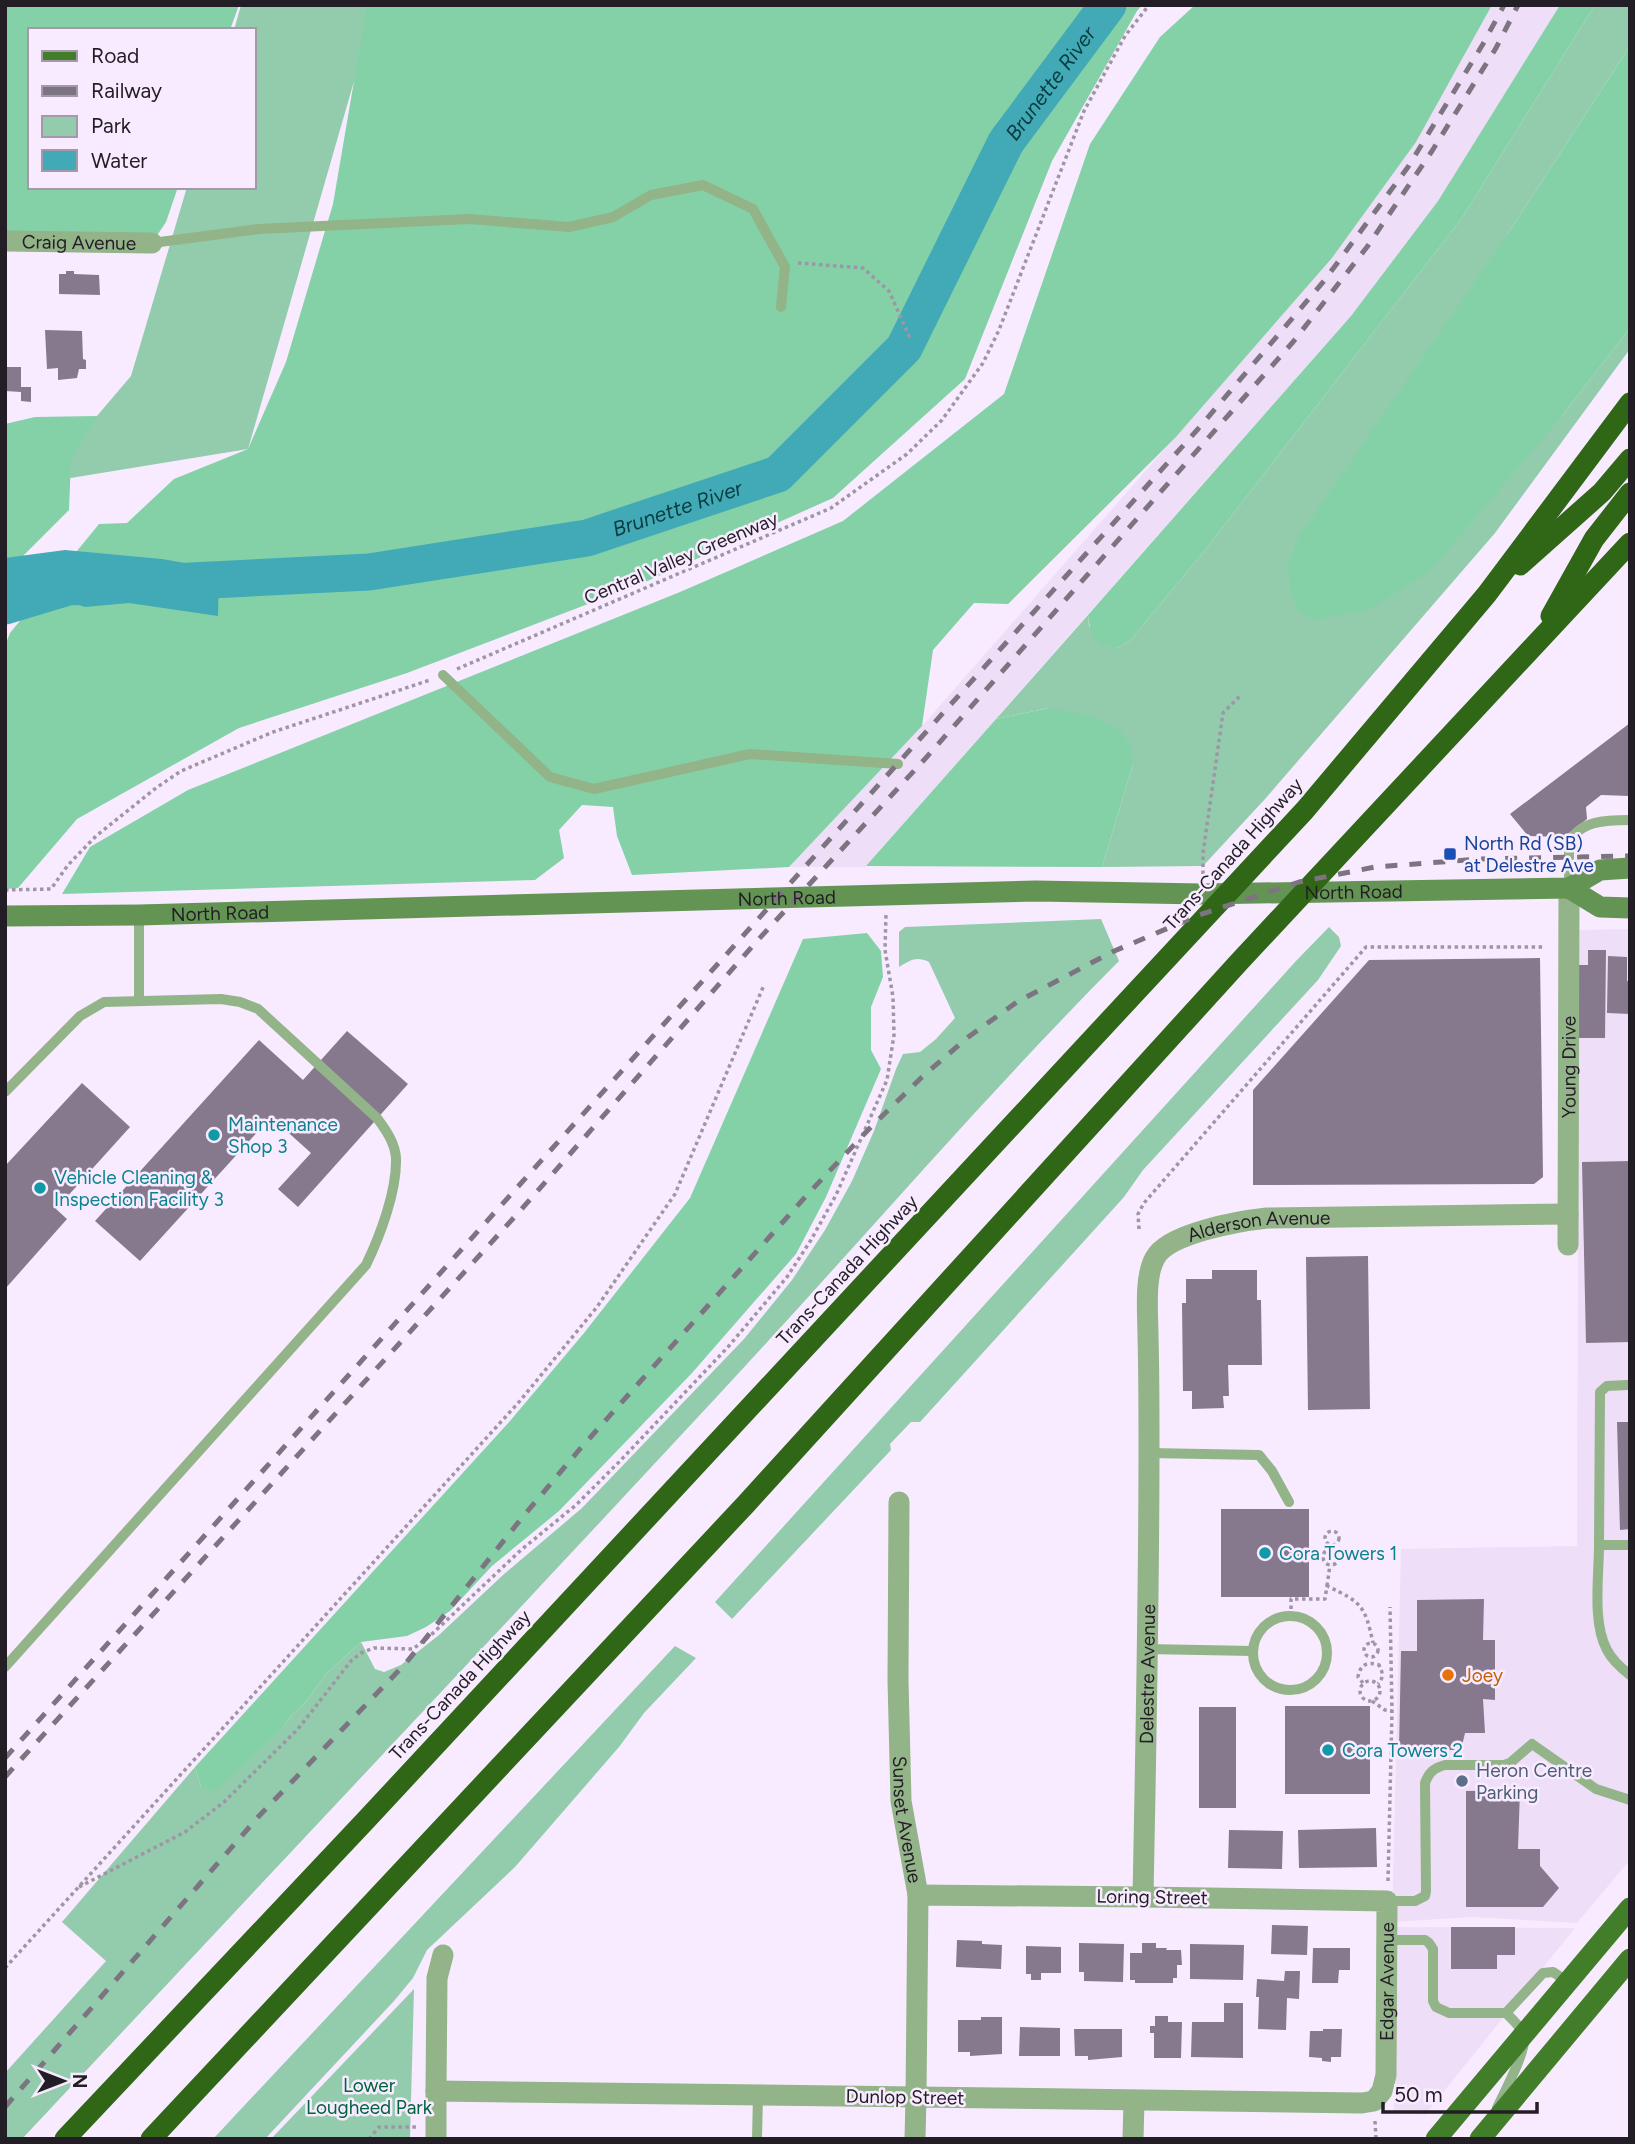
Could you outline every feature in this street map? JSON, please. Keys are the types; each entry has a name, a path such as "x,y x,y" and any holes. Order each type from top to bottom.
{"highway":[{"name":"Trans-Canada Highway","path":"65,2139 366,1820 1305,810 1487,594 1630,403"},
{"path":"1487,594 1602,492 1630,459"},
{"path":"1532,649 1594,539 1630,493"},
{"path":"151,2139 746,1504 1240,961 1630,543"}],"main road":[{"name":"North Road","path":"5,916 139,915 1036,891 1202,894 1569,888 1600,870 1630,868"},
{"path":"1569,888 1600,907 1630,908"},
{"path":"1436,2139 1630,1908"},
{"path":"1485,2132 1630,1959"}],"street":[{"name":"Craig Avenue","path":"5,241 152,243"},
{"name":"Young Drive","path":"1568,1245 1569,888"},
{"name":"Alderson Avenue","path":"1149,1453 1150,1276 1156,1256 1169,1245 1224,1225 1283,1216 1568,1214"},
{"name":"Delestre Avenue","path":"1143,1897 1149,1453"},
{"name":"Sunset Avenue","path":"899,1502 898,1680 901,1801 918,1895 915,2139"},
{"name":"Loring Street","path":"918,1895 1387,1901"},
{"name":"Edgar Avenue","path":"1374,2101 1382,2091 1386,2076 1387,1901"},
{"path":"436,2133 437,1978 443,1955"},
{"name":"Dunlop Street","path":"436,2091 1134,2101 1374,2101"},
{"path":"1133,2139 1134,2101"}],"lane":[{"path":"152,243 259,229 469,219 569,227 612,217 651,195 703,185 753,209 785,267 781,307"},
{"path":"443,675 550,777 594,789 750,754 898,764"},
{"path":"1569,888 1571,839 1596,821 1630,820"},
{"path":"139,915 139,1001"},
{"path":"5,1092 80,1016 104,1002 221,999 240,1002 258,1009 377,1118 389,1134 396,1157 381,1234 366,1265 5,1667"},
{"path":"1627,1385 1607,1386 1600,1392 1599,1619 1607,1650 1615,1662 1630,1675"},
{"path":"1149,1453 1256,1454 1266,1461 1289,1502"},
{"path":"1599,1545 1630,1545"},
{"path":"1291,1616 1309,1621 1318,1629 1325,1640 1327,1653 1320,1675 1301,1688 1289,1690 1267,1682 1259,1674 1253,1651 1262,1628 1272,1620 1291,1616"},
{"path":"1146,1649 1253,1651"},
{"path":"1387,1901 1415,1901 1425,1896 1425,1783 1436,1767 1504,1765 1532,1744 1596,1789 1630,1800"},
{"path":"1388,1940 1425,1940 1431,1945 1433,2001 1441,2011 1449,2013 1506,2013 1543,1973 1553,1972 1568,1982"},
{"path":"1485,2132 1524,2048 1524,2035 1506,2013"},
{"path":"757,2139 758,2095"}],"path":[{"name":"Central Valley Greenway","path":"5,890 51,889 68,865 96,836 181,771 273,732 443,675 831,508 907,454 942,419 983,363 999,330 1084,111 1125,36 1149,5"},
{"path":"782,262 863,268 889,291 910,338"},
{"path":"1202,894 1203,853 1223,713 1240,696"},
{"path":"79,1887 185,1832 224,1802 298,1729 351,1661 361,1653 374,1648 413,1649 431,1635 521,1550 576,1506 728,1347 787,1277 836,1195 887,1080 894,1035 893,997 878,895"},
{"path":"1139,1229 1138,1214 1144,1203 1366,947 1543,947"},
{"path":"5,1968 519,1402 597,1307 675,1194 764,985"},
{"path":"1332,1547 1322,1556 1324,1562 1330,1565 1336,1563 1339,1556 1337,1551 1332,1547 1326,1542 1327,1533 1332,1531 1338,1534 1339,1538 1338,1543 1332,1547"},
{"path":"1291,1616 1291,1599 1325,1599 1330,1565"},
{"path":"1327,1586 1355,1599 1368,1617 1373,1643 1378,1650 1372,1660 1360,1670 1358,1677 1363,1683"},
{"path":"1387,1901 1392,1711 1390,1607"},
{"path":"1373,1643 1368,1643 1364,1649 1366,1656 1383,1671 1378,1684"},
{"path":"1373,1701 1380,1694 1378,1684 1372,1680 1363,1683 1359,1689 1360,1696 1392,1711"},
{"path":"369,2139 379,2127 436,2133"}],"shaded area":[{"path":"1492,5 1560,5 1438,201 1351,316 865,867 789,867 922,726 1332,258 1416,142"},
{"path":"1630,929 1630,1860 1577,1923 1473,1917 1392,1922 1401,1549 1577,1546 1579,930"},
{"path":"1395,1927 1575,1928 1425,2115 1394,2112"}],"green space":[{"path":"5,5 239,5 231,28 28,28 28,189 177,189 166,222 152,243 5,237"},
{"path":"241,5 376,5 248,449 40,483 131,376 186,189 256,189 256,28 235,28"},
{"path":"367,5 1142,5 1052,161 965,379 833,498 643,583 407,673 239,728 77,819 18,888 5,889 5,646 10,633 99,524 127,523 174,479 248,449 286,362 333,204"},
{"path":"1195,5 1492,5 1416,142 1332,258 1175,438 1008,604 974,603 933,650 922,726 789,867 632,875 617,836 613,807 582,805 559,830 564,858 535,880 62,894 90,847 188,790 680,592 843,521 1004,394 1090,144 1160,37"},
{"path":"1560,5 1595,5 1462,218 1206,549 1130,641 1117,648 1099,642 1090,629 1088,615 1351,316 1438,201"},
{"path":"1595,5 1630,5 1630,46 1507,235 1562,416 1630,328 1630,349 1495,533 1265,799 1203,866 1102,867 1133,764 1049,708 996,719 1088,615 1089,626 1117,648 1130,641 1206,549 1462,218"},
{"path":"1630,46 1630,328 1562,416 1430,571 1371,609 1313,620 1297,610 1290,589 1288,564 1298,538 1507,235"},
{"path":"97,416 71,459 69,510 5,574 5,424 35,417"},
{"path":"1049,708 1086,715 1118,728 1131,745 1133,764 1102,867 866,866 996,719"},
{"path":"1101,919 1119,961 1018,1066 637,1483 22,2139 5,2139 5,2073 106,1961 62,1922 195,1767 201,1787 285,1725 327,1673 361,1642 375,1669 384,1672 401,1665 439,1635 503,1575 582,1508 744,1339 792,1280 825,1230 852,1181 903,1054 920,1052 955,1018 929,962 914,960 899,967 899,932 905,927"},
{"path":"1329,927 1339,937 1341,946 1318,980 1143,1170 1124,1197 920,1422 911,1422 890,1444 891,1450 732,1619 715,1602"},
{"path":"867,933 881,951 883,977 871,1007 871,1050 881,1069 826,1197 796,1254 692,1373 559,1511 492,1566 450,1611 407,1636 361,1642 327,1673 306,1702 239,1770 215,1791 201,1787 195,1767 510,1421 584,1333 690,1198 803,939"},
{"path":"675,1646 696,1658 644,1713 619,1747 515,1867 427,1950 413,1978 394,2001 265,2139 213,2139"},
{"name":"Lower Lougheed Park","path":"414,1989 410,2139 271,2139"}],"water":[{"path":"65,550 162,559 219,569 218,616 129,603 85,607 36,591 5,610 5,558"}],"building":[{"path":"66,271 99,275 100,295 59,294 59,274 66,274"},
{"path":"45,330 82,331 86,369 79,369 77,378 58,380 58,368 47,369"},
{"path":"5,367 21,367 21,387 31,387 31,402 21,401 21,392 5,391"},
{"path":"1630,723 1630,796 1601,795 1586,807 1587,819 1564,837 1528,836 1510,814"},
{"path":"1588,950 1606,950 1605,1038 1578,1038 1579,965 1588,965"},
{"path":"1608,956 1627,957 1630,1014 1607,1013"},
{"path":"1540,958 1543,1177 1534,1184 1253,1185 1253,1090 1369,960"},
{"name":"Maintenance Shop 3","path":"347,1031 408,1084 298,1207 278,1189 311,1153 271,1117 140,1261 95,1221 259,1040 303,1080"},
{"name":"Vehicle Cleaning & Inspection Facility 3","path":"82,1083 130,1127 56,1209 67,1219 5,1289 5,1166"},
{"path":"1630,1161 1630,1342 1586,1343 1582,1162"},
{"path":"1368,1256 1370,1409 1308,1410 1306,1257"},
{"path":"1212,1270 1257,1270 1257,1300 1261,1300 1262,1365 1228,1365 1229,1396 1223,1396 1224,1408 1192,1409 1192,1391 1183,1391 1182,1303 1186,1303 1186,1279 1212,1279"},
{"path":"1617,1422 1630,1422 1630,1529 1620,1530"},
{"name":"Cora Towers 1","path":"1221,1509 1309,1509 1309,1597 1221,1597"},
{"name":"Joey","path":"1484,1599 1483,1640 1495,1640 1495,1700 1483,1699 1485,1733 1465,1733 1461,1750 1399,1750 1401,1651 1417,1651 1417,1600"},
{"name":"Cora Towers 2","path":"1285,1706 1370,1706 1370,1794 1285,1794"},
{"path":"1199,1707 1236,1707 1236,1808 1199,1808"},
{"path":"1520,1790 1518,1849 1540,1849 1540,1866 1559,1888 1543,1907 1466,1907 1466,1791"},
{"path":"1376,1828 1377,1867 1299,1868 1298,1830"},
{"path":"1229,1830 1283,1831 1282,1869 1228,1868"},
{"path":"1272,1925 1308,1926 1307,1955 1271,1954"},
{"path":"1451,1927 1515,1927 1515,1955 1497,1955 1497,1969 1451,1969"},
{"path":"957,1940 1002,1945 1001,1969 956,1967"},
{"path":"1079,1943 1124,1944 1123,1982 1084,1981 1084,1972 1079,1972"},
{"path":"1142,1943 1156,1943 1156,1948 1167,1948 1166,1950 1181,1950 1182,1965 1177,1965 1177,1978 1173,1978 1173,1983 1135,1983 1135,1980 1130,1980 1130,1953 1142,1953"},
{"path":"1190,1944 1244,1945 1243,1980 1190,1979"},
{"path":"1026,1946 1061,1947 1061,1973 1041,1973 1041,1980 1031,1980 1031,1974 1026,1974"},
{"path":"1313,1948 1350,1948 1350,1970 1339,1970 1338,1983 1312,1983"},
{"path":"1285,1971 1300,1971 1299,1999 1287,1998 1286,2030 1258,2029 1257,1979 1284,1981"},
{"path":"1224,2003 1243,2003 1243,2058 1191,2057 1192,2022 1224,2022"},
{"path":"1155,2016 1168,2016 1168,2022 1182,2022 1181,2058 1154,2058 1154,2033 1150,2033 1150,2026 1155,2026"},
{"path":"981,2017 1002,2017 1002,2054 970,2056 970,2052 958,2052 958,2020 981,2020"},
{"path":"1020,2027 1060,2028 1060,2056 1019,2056"},
{"path":"1074,2029 1122,2029 1122,2057 1088,2060 1088,2056 1075,2056"},
{"path":"1342,2029 1341,2057 1331,2057 1331,2062 1309,2057 1310,2031"}],"waterway":[{"name":"Brunette River","path":"171,582 369,572 587,538 778,474 904,348 1006,142 1108,5"},
{"name":"Brunette River","path":"5,606 68,587 92,586"}],"railway":[{"path":"5,1758 1198,429 1324,281 1408,167 1504,5"},
{"path":"5,1777 519,1212 757,941 924,760 1293,342 1367,247 1432,151 1496,48 1518,5"},
{"path":"5,2107 259,1816 406,1663 579,1450 807,1195 922,1077 967,1038 1017,1002 1112,952 1199,915 1299,882 1375,867 1480,859 1630,856"}],"place":[{"name":"North Rd (SB) at Delestre Ave","path":"1450,854"},
{"name":"Maintenance Shop 3","path":"214,1135"},
{"name":"Vehicle Cleaning & Inspection Facility 3","path":"40,1188"},
{"name":"Cora Towers 1","path":"1265,1553"},
{"name":"Joey","path":"1448,1675"},
{"name":"Cora Towers 2","path":"1328,1750"},
{"name":"Heron Centre Parking","path":"1462,1781"}]}
